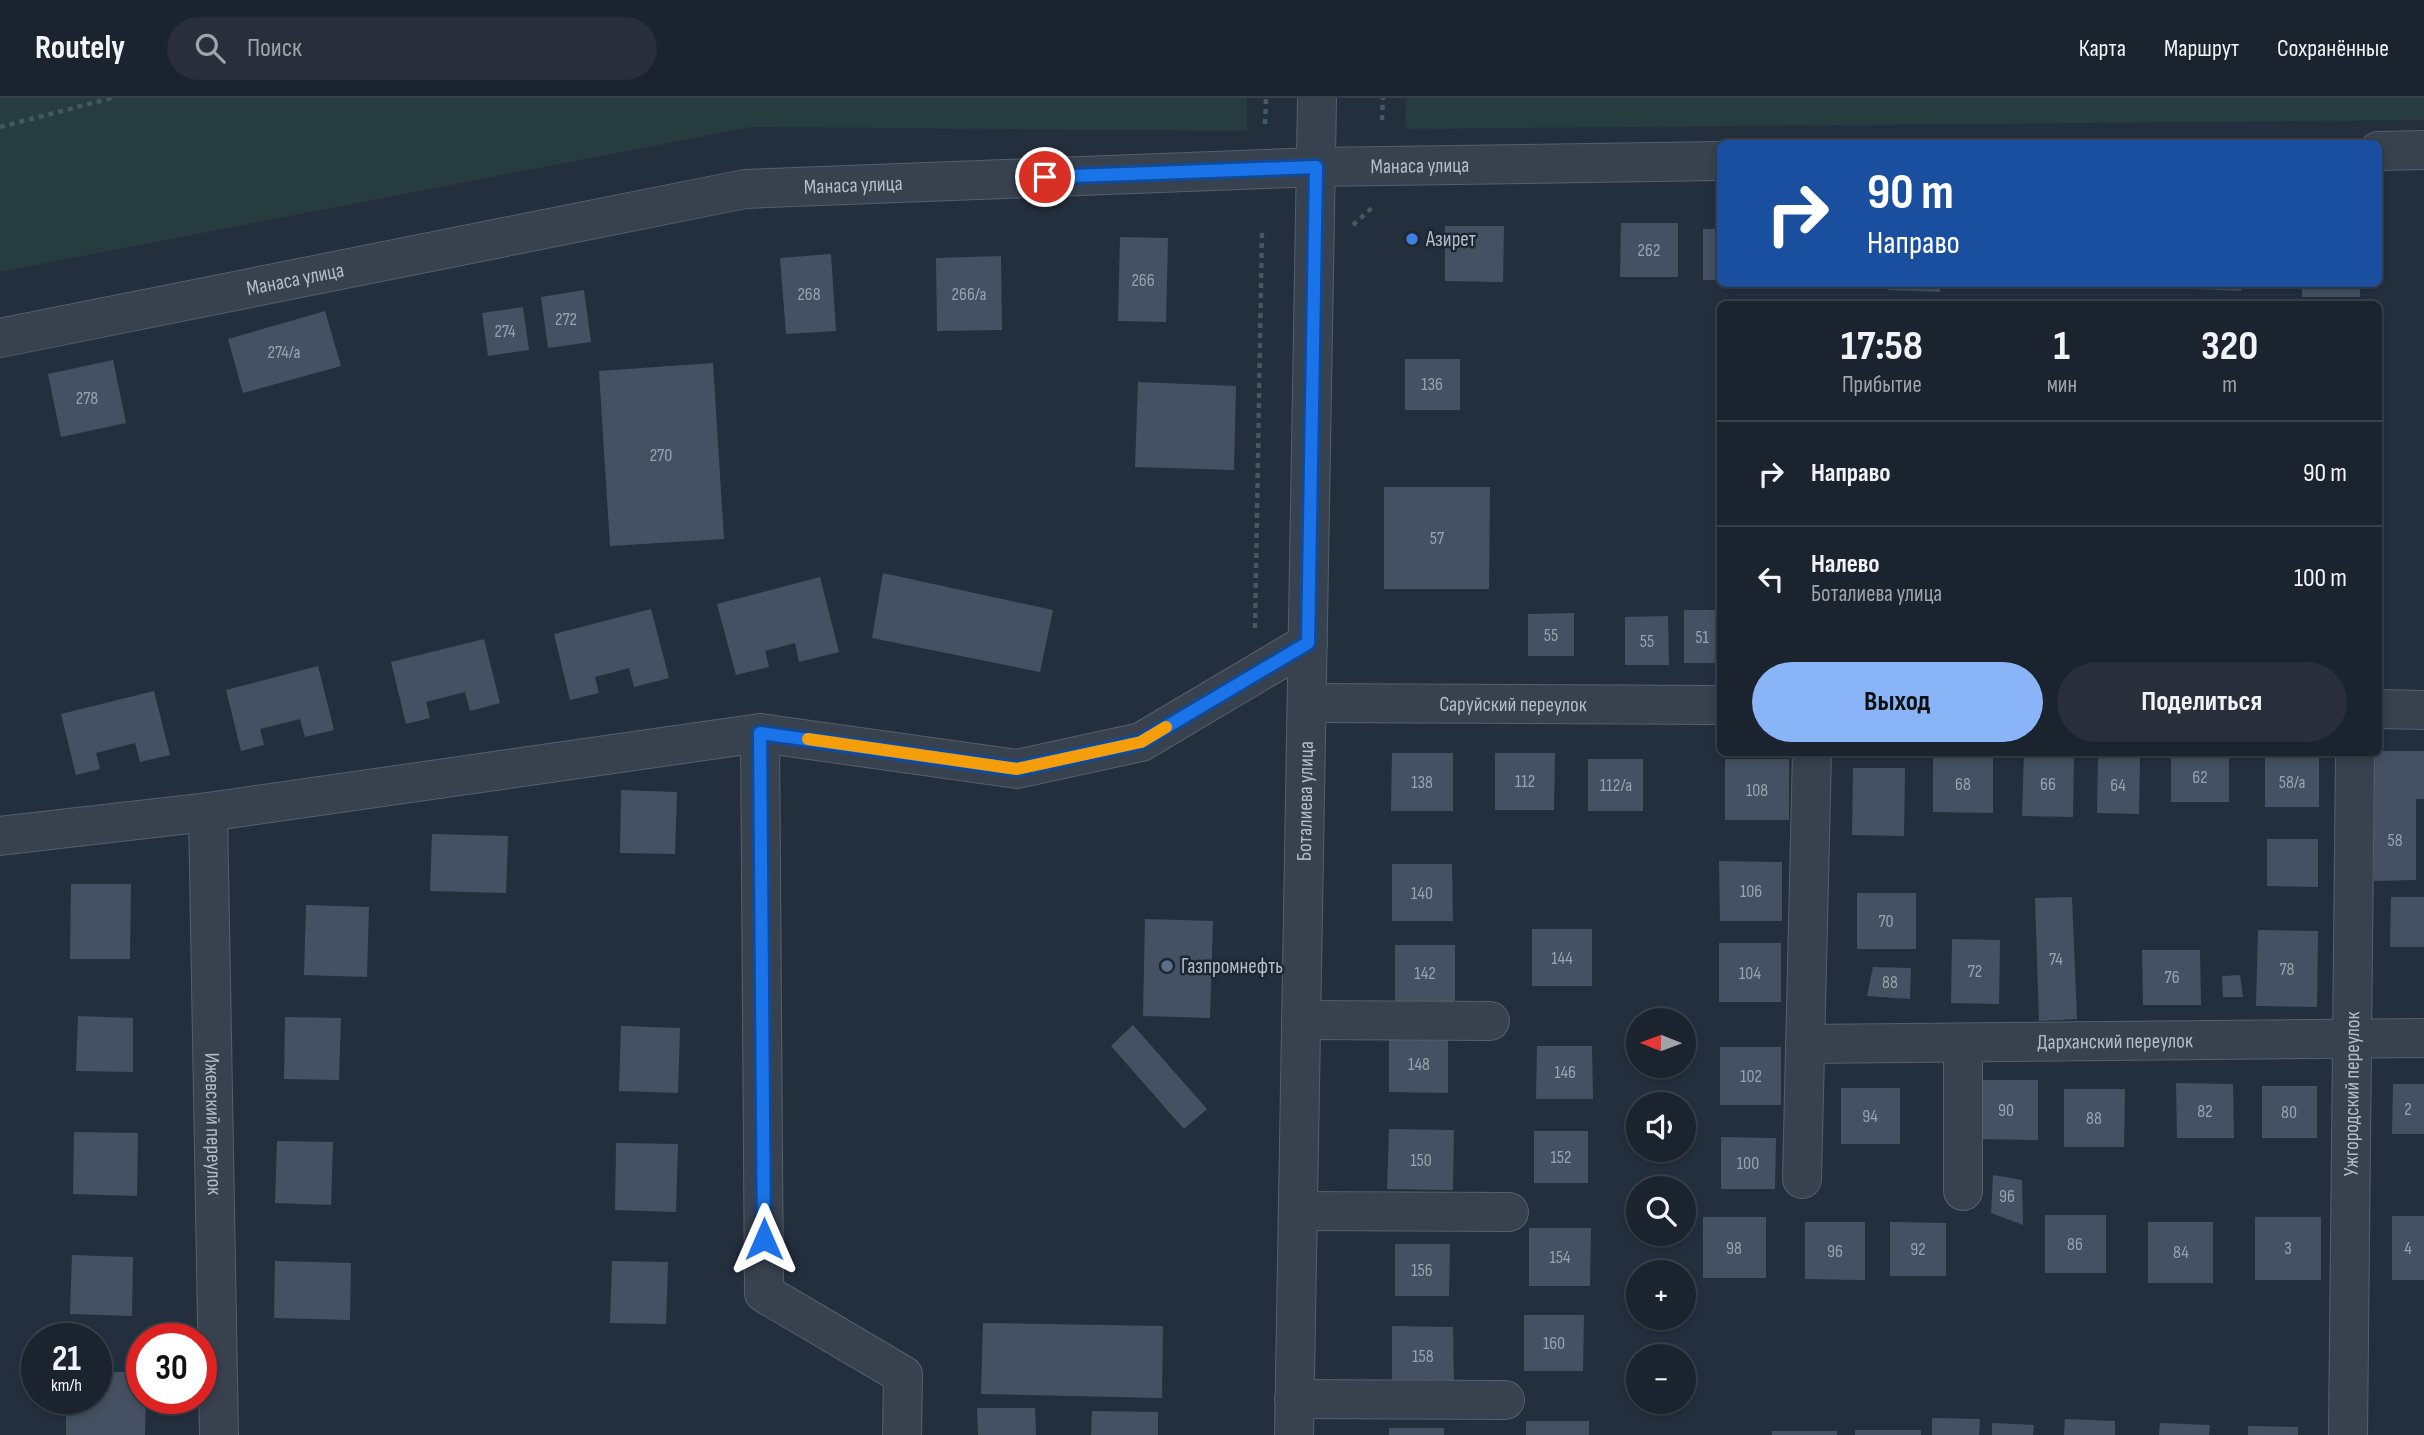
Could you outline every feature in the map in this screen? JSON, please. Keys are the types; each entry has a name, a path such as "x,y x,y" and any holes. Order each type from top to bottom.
{"street":[{"name":"Боталиева улица","path":"1294,1417 1317,98"},
{"path":"2382,151 2424,150"},
{"name":"Манаса улица","path":"0,338 745,189 1316,167 1717,161"},
{"path":"0,836 208,812 760,733 1017,769 1141,742 1308,643"},
{"name":"Саруйский переулок","path":"1307,703 1717,705"},
{"path":"2382,709 2424,710"},
{"path":"760,733 764,1293 903,1375 902,1435"},
{"path":"1802,1179 1812,756"},
{"name":"Ужгородский переулок","path":"2348,1435 2355,756"},
{"name":"Ижевский переулок","path":"208,812 219,1435"},
{"path":"1301,1020 1490,1021"},
{"name":"Дарханский переулок","path":"1805,1044 2424,1038"},
{"path":"1963,1042 1963,1191"},
{"path":"1298,1211 1509,1212"},
{"path":"1294,1417 1505,1400"}],"path":[{"path":"0,127 112,98"},
{"path":"1265,124 1266,98"},
{"path":"1382,120 1383,98"},
{"path":"1349,229 1382,199"},
{"path":"1255,629 1262,230"}],"green space":[{"path":"0,98 1247,98 1247,131 751,127 0,272"},
{"path":"1406,98 2424,98 2424,120 1405,129"}],"building":[{"path":"1621,223 1678,223 1678,277 1620,277"},
{"path":"1445,226 1504,226 1503,282 1445,281"},
{"path":"1703,229 1717,229 1717,280 1703,280"},
{"path":"1120,237 1168,238 1166,322 1118,321"},
{"path":"831,254 836,331 786,334 780,258"},
{"path":"1001,256 1002,330 937,331 936,258"},
{"path":"1888,287 1941,287 1940,292 1888,290"},
{"path":"2197,287 2242,287 2241,291"},
{"path":"2302,287 2360,287 2360,297 2302,297"},
{"path":"584,290 591,342 548,348 541,297"},
{"path":"523,307 529,350 488,356 482,313"},
{"path":"325,311 341,366 243,393 228,339"},
{"path":"1405,359 1460,359 1460,410 1405,410"},
{"path":"113,360 126,423 61,437 48,374"},
{"path":"713,363 724,539 610,546 599,371"},
{"path":"1138,382 1236,386 1234,470 1135,467"},
{"path":"1384,487 1490,487 1489,589 1384,589"},
{"path":"883,573 1053,610 1040,672 872,638"},
{"path":"820,577 839,652 799,662 795,643 765,651 769,667 736,675 717,604"},
{"path":"651,609 669,678 634,687 629,668 595,677 599,693 570,700 554,634"},
{"path":"1684,610 1717,610 1717,663 1684,663"},
{"path":"1574,613 1574,656 1528,656 1528,614"},
{"path":"1668,616 1669,665 1625,665 1625,617"},
{"path":"484,639 500,703 470,711 465,692 426,702 430,718 406,724 391,662"},
{"path":"318,666 334,730 305,737 300,719 260,729 264,745 241,751 226,690"},
{"path":"154,691 170,755 140,762 135,743 96,753 100,769 76,775 61,714"},
{"path":"2382,751 2424,751 2424,799 2416,799 2416,880 2374,881 2373,756 2382,756"},
{"path":"1392,753 1453,753 1453,811 1391,811"},
{"path":"1495,753 1555,753 1554,810 1495,810"},
{"path":"1933,756 1993,756 1993,813 1933,812"},
{"path":"2024,756 2074,756 2073,817 2022,816"},
{"path":"2098,756 2140,757 2139,814 2097,813"},
{"path":"2171,756 2229,756 2229,802 2171,802"},
{"path":"2265,756 2319,756 2319,807 2265,807"},
{"path":"1588,759 1643,759 1643,811 1588,811"},
{"path":"1725,759 1789,759 1789,820 1725,820"},
{"path":"1853,768 1905,768 1904,836 1852,835"},
{"path":"621,790 677,792 675,854 620,853"},
{"path":"432,834 508,836 506,893 430,891"},
{"path":"2267,839 2318,839 2318,887 2267,886"},
{"path":"1719,861 1782,862 1782,921 1720,921"},
{"path":"1392,864 1452,864 1453,921 1392,921"},
{"path":"71,884 131,884 130,959 70,959"},
{"path":"1857,893 1916,893 1916,949 1857,949"},
{"path":"2072,897 2077,1019 2039,1021 2035,898"},
{"path":"2391,897 2424,897 2424,947 2390,947"},
{"path":"306,905 369,907 367,977 304,975"},
{"path":"1145,919 1213,921 1210,1018 1143,1016"},
{"path":"1532,929 1592,929 1592,986 1532,986"},
{"path":"2258,930 2318,931 2317,1007 2256,1006"},
{"path":"1952,939 2000,940 1999,1004 1951,1003"},
{"path":"1719,943 1781,943 1781,1002 1719,1002"},
{"path":"1395,945 1455,945 1455,1001 1395,1001"},
{"path":"2142,950 2200,950 2201,1005 2143,1005"},
{"path":"1873,967 1911,968 1910,999 1867,996"},
{"path":"2240,975 2243,997 2223,997 2222,976"},
{"path":"78,1016 133,1018 133,1072 76,1071"},
{"path":"285,1017 341,1018 339,1080 284,1079"},
{"path":"1133,1025 1207,1109 1184,1129 1111,1046"},
{"path":"621,1026 680,1028 678,1093 619,1091"},
{"path":"1389,1036 1448,1036 1448,1093 1389,1092"},
{"path":"1537,1046 1592,1046 1593,1099 1536,1099"},
{"path":"1720,1047 1781,1047 1781,1105 1720,1105"},
{"path":"1975,1080 2038,1080 2038,1140 1975,1139"},
{"path":"2176,1083 2233,1084 2234,1138 2177,1138"},
{"path":"2393,1084 2424,1084 2424,1134 2392,1134"},
{"path":"2262,1086 2317,1086 2317,1138 2262,1138"},
{"path":"1841,1088 1900,1088 1900,1144 1841,1144"},
{"path":"2064,1089 2125,1089 2124,1147 2064,1147"},
{"path":"1389,1129 1454,1130 1453,1190 1387,1189"},
{"path":"1534,1131 1588,1131 1588,1183 1534,1183"},
{"path":"74,1132 138,1133 137,1196 73,1194"},
{"path":"1721,1137 1776,1138 1775,1189 1721,1189"},
{"path":"277,1141 333,1142 331,1205 275,1203"},
{"path":"616,1143 678,1144 676,1212 615,1210"},
{"path":"1993,1175 2022,1180 2023,1225 1991,1213"},
{"path":"2045,1215 2106,1215 2106,1273 2045,1273"},
{"path":"2392,1216 2424,1216 2424,1280 2392,1280"},
{"path":"1703,1217 1766,1217 1766,1278 1703,1278"},
{"path":"2255,1217 2321,1217 2321,1280 2255,1280"},
{"path":"1805,1222 1865,1222 1865,1280 1805,1279"},
{"path":"1890,1222 1946,1223 1946,1276 1890,1276"},
{"path":"2148,1222 2213,1222 2213,1283 2148,1283"},
{"path":"1529,1228 1591,1228 1590,1286 1529,1286"},
{"path":"1395,1244 1450,1244 1449,1296 1395,1296"},
{"path":"72,1255 133,1257 132,1316 70,1314"},
{"path":"275,1261 351,1263 350,1320 274,1318"},
{"path":"612,1261 668,1262 666,1324 610,1323"},
{"path":"1524,1315 1584,1315 1583,1371 1524,1371"},
{"path":"983,1323 1163,1326 1162,1398 981,1394"},
{"path":"1392,1326 1453,1327 1454,1385 1392,1385"},
{"path":"112,1372 126,1372 126,1414 146,1414 145,1435 66,1435 66,1414 112,1414"},
{"path":"977,1408 1035,1408 1036,1435 978,1435"},
{"path":"1092,1411 1158,1412 1158,1435 1091,1435"},
{"path":"1932,1418 1980,1419 1979,1435 1932,1435"},
{"path":"2065,1419 2115,1421 2115,1435 2064,1435"},
{"path":"1526,1421 1589,1421 1589,1435 1526,1435"},
{"path":"1992,1423 2034,1425 2033,1435 1992,1435"},
{"path":"2160,1423 2210,1425 2209,1435 2159,1435"},
{"path":"2248,1426 2298,1427 2298,1435 2248,1435"},
{"path":"1389,1428 1444,1428 1444,1435 1389,1435"},
{"path":"1855,1430 1921,1430 1921,1435 1855,1435"},
{"path":"1772,1431 1837,1431 1837,1435 1772,1435"}],"slow traffic":[{"path":"808,739 1017,769 1141,742 1166,727"}],"place":[{"name":"Азирет","path":"1412,239"},
{"name":"Газпромнефть","path":"1167,966"}],"route":[{"path":"764,1239 760,733 1017,769 1141,742 1308,643 1316,167 1045,177"}]}
